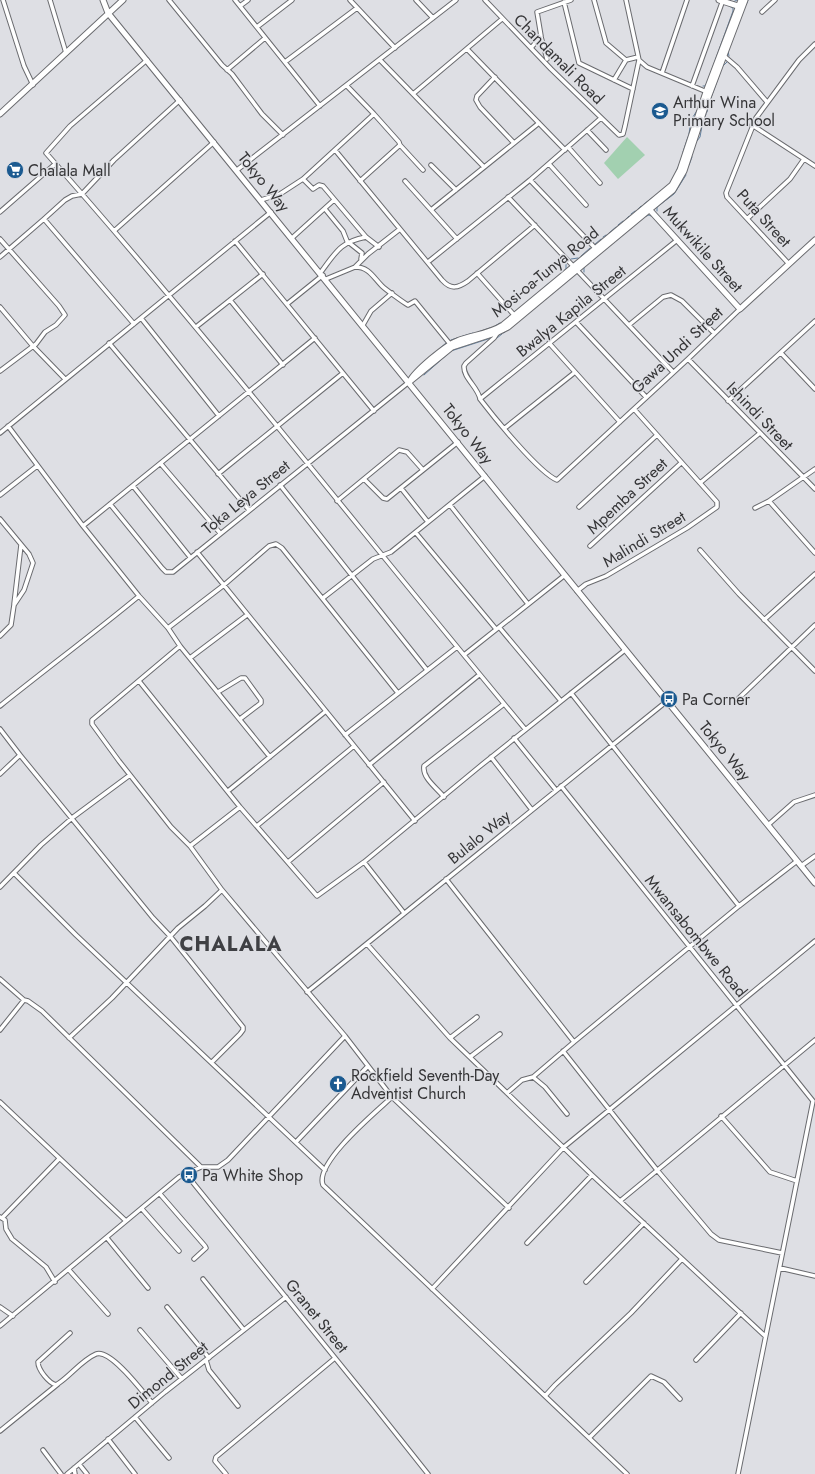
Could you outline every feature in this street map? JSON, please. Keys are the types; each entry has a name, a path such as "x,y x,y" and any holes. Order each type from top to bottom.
{"main road":[{"name":"Tokyo Way","path":"103,0 108,12 410,382 625,650 815,883"},
{"path":"1,111 33,85 108,12 123,0"},
{"path":"722,0 740,7"},
{"name":"Mosi-oa-Tunya Road","path":"410,382 450,344 498,330 648,207 669,188 678,174 740,7 741,0"},
{"name":"Mosi-oa-Tunya Road","path":"740,7 745,0"},
{"name":"Mosi-oa-Tunya Road","path":"418,374 452,347 498,330 517,319 595,248 648,207"},
{"name":"Mukwikile Street","path":"648,207 676,241 740,309"},
{"name":"Gawa Undi Street","path":"740,309 815,240"},
{"path":"402,373 411,375 418,374 415,385 417,391"}],"street":[{"path":"3,0 24,66 33,85"},
{"path":"50,0 66,54"},
{"path":"169,0 227,70 232,74 262,114 283,135"},
{"path":"234,0 320,106"},
{"path":"240,6 248,0"},
{"path":"256,27 292,0"},
{"path":"350,0 395,48"},
{"path":"416,0 433,18"},
{"path":"237,170 456,0"},
{"name":"Chandamali Road","path":"485,0 502,19 617,134 623,134 633,89"},
{"path":"547,59 537,12 571,0"},
{"path":"594,0 606,42 626,60 639,59 648,67 708,93"},
{"path":"564,2 579,63 633,89 639,59 626,0"},
{"path":"662,73 687,0"},
{"path":"692,86 722,0"},
{"path":"762,12 774,0"},
{"path":"0,8 5,6"},
{"path":"285,62 357,8"},
{"path":"413,94 502,19"},
{"path":"531,48 541,36"},
{"path":"227,70 265,38"},
{"name":"Puta Street","path":"789,264 726,195 752,125 767,102 799,60 815,44"},
{"path":"467,49 600,183"},
{"path":"722,54 737,67 767,102"},
{"path":"147,60 70,126 46,153 196,327 308,463 381,556 525,729"},
{"path":"380,60 484,167"},
{"path":"614,80 626,60"},
{"path":"496,77 477,96 476,102 514,143"},
{"path":"347,86 374,114 423,170"},
{"path":"0,257 65,200 72,196 82,194 114,160 180,100"},
{"path":"262,200 280,194 303,179 374,114"},
{"path":"428,262 530,180 601,118"},
{"path":"431,210 539,123"},
{"path":"752,125 815,166"},
{"path":"587,130 606,150"},
{"path":"114,231 214,142"},
{"path":"360,181 400,145"},
{"path":"335,150 446,284 454,288 462,285 535,225"},
{"path":"748,218 790,179 804,159"},
{"path":"0,212 56,164"},
{"path":"549,164 586,205"},
{"path":"431,165 456,190"},
{"path":"303,179 312,189 321,184 366,237 378,247"},
{"path":"530,180 595,248"},
{"path":"405,181 457,239"},
{"path":"508,197 605,298 673,372"},
{"path":"292,238 334,200"},
{"path":"325,209 343,231 347,242 362,253 360,261"},
{"path":"0,432 271,212"},
{"path":"44,219 134,324"},
{"path":"355,267 368,254 400,229"},
{"path":"287,304 323,275 335,253 347,242 366,237"},
{"path":"0,239 65,315 60,321 0,371"},
{"path":"236,241 374,411"},
{"name":"Bwalya Kapila Street","path":"480,399 676,241"},
{"path":"323,275 355,267 369,271 383,287 408,305 415,301 450,344"},
{"path":"477,273 515,316"},
{"path":"196,327 263,274"},
{"path":"363,325 371,311 392,293"},
{"path":"629,325 663,297 671,295 682,301 714,333"},
{"path":"230,300 283,365"},
{"path":"0,307 32,345 65,379"},
{"name":"Gawa Undi Street","path":"505,428 542,470 556,480 688,359 740,309"},
{"path":"141,318 219,416"},
{"path":"728,401 815,321"},
{"path":"576,322 646,397"},
{"path":"498,330 464,366 464,372 479,392 480,399 505,428 574,373"},
{"path":"83,526 190,441 315,338"},
{"path":"110,343 190,441 249,510"},
{"path":"549,344 620,422"},
{"path":"781,353 815,389"},
{"name":"Ishindi Street","path":"688,359 815,489"},
{"path":"218,474 343,373"},
{"name":"Toka Leya Street","path":"110,504 166,572 172,572 410,382"},
{"path":"634,409 700,483 760,433"},
{"path":"8,426 83,526 139,596 168,628 180,646 270,757"},
{"path":"579,507 657,435"},
{"path":"364,479 386,499 458,442"},
{"path":"338,501 401,450 407,452 423,470"},
{"name":"Mpemba Street","path":"590,546 681,463"},
{"path":"161,464 220,533"},
{"path":"0,495 37,466"},
{"path":"755,508 769,501 815,469"},
{"path":"323,598 374,559 392,552 485,476"},
{"name":"Malindi Street","path":"578,591 586,584 606,576 716,510 717,502 700,483"},
{"path":"280,485 427,670"},
{"path":"133,486 190,557"},
{"path":"401,488 428,522"},
{"path":"769,501 815,553"},
{"path":"450,505 528,604"},
{"path":"0,519 29,554 33,563 24,590 14,607"},
{"path":"416,533 561,701"},
{"path":"168,628 224,586 269,546 276,544 282,548 323,598 398,693"},
{"path":"0,636 11,625 21,545"},
{"path":"700,550 764,620 793,647 815,671"},
{"path":"197,552 415,821"},
{"path":"764,620 815,574"},
{"path":"464,655 565,575"},
{"path":"0,706 58,659 82,643 139,596"},
{"path":"190,658 247,614"},
{"path":"739,698 815,625"},
{"path":"180,646 91,722 171,827 190,846 222,890 235,903 307,992 345,1036 392,1097 509,1208"},
{"path":"345,735 456,647"},
{"path":"139,681 240,807 258,825 317,896 364,862 525,729 625,650"},
{"path":"369,765 479,675"},
{"path":"218,692 241,678 245,678 261,700 261,703 240,719"},
{"path":"571,693 739,906"},
{"name":"Bulalo Way","path":"307,992 667,701"},
{"path":"444,797 425,776 423,771 424,766 504,704"},
{"path":"228,791 326,712"},
{"path":"0,728 20,755 153,918 170,936 242,1027 243,1030 240,1034 212,1062"},
{"path":"514,738 556,790"},
{"path":"258,825 354,746"},
{"path":"0,774 20,755"},
{"path":"491,757 532,810"},
{"path":"0,886 41,845 72,818 130,774"},
{"path":"288,862 384,782"},
{"name":"Mwansabombwe Road","path":"561,786 814,1101"},
{"path":"768,825 794,802 815,795"},
{"path":"190,846 240,807"},
{"path":"801,866 815,856"},
{"path":"507,1093 522,1080 533,1077 739,906 797,861"},
{"path":"364,862 404,913"},
{"path":"14,873 76,935 325,1170"},
{"path":"446,879 574,1042"},
{"path":"69,1038 86,1024 170,936 222,890"},
{"path":"432,1289 509,1208 564,1147 815,941"},
{"path":"367,944 450,1038 620,1201 765,1336"},
{"path":"0,979 24,1000 28,1000 42,1011 202,1167"},
{"path":"0,1030 24,1000"},
{"path":"450,1038 477,1017"},
{"path":"470,1057 500,1034"},
{"path":"0,1326 186,1174 202,1167 218,1167 228,1160 345,1036"},
{"path":"620,1201 721,1116 815,1040"},
{"path":"563,1051 608,1110 657,1170 717,1239 782,1253"},
{"path":"296,1142 368,1066"},
{"path":"533,1077 545,1087 567,1114"},
{"path":"392,1097 341,1147 325,1170 322,1182 323,1185 590,1437 627,1474"},
{"path":"738,1474 814,1101"},
{"path":"0,1102 126,1222"},
{"path":"721,1116 770,1172 798,1181"},
{"path":"55,1282 46,1267 12,1239 6,1229 5,1220 1,1217 59,1159"},
{"name":"Granet Street","path":"186,1174 428,1474"},
{"path":"526,1243 592,1174"},
{"path":"160,1194 205,1246 206,1248 194,1259"},
{"path":"142,1209 179,1251"},
{"path":"586,1282 644,1223"},
{"path":"107,1238 148,1288"},
{"path":"545,1396 555,1384 631,1313 682,1259"},
{"path":"780,1268 815,1276"},
{"path":"69,1270 108,1314"},
{"path":"203,1279 244,1330"},
{"name":"Dimond Street","path":"67,1474 152,1403 286,1297"},
{"path":"0,1307 12,1316"},
{"path":"167,1307 207,1359 209,1370 238,1406"},
{"path":"696,1360 741,1313"},
{"path":"140,1330 182,1379"},
{"path":"59,1384 56,1385 50,1382 38,1367 38,1362 70,1333"},
{"path":"0,1431 92,1356 100,1353 114,1361 152,1403"},
{"path":"226,1474 214,1461 216,1457 335,1358"},
{"path":"590,1437 651,1376 664,1382 680,1399"},
{"path":"135,1417 169,1458"},
{"path":"108,1439 135,1474"},
{"path":"43,1450 61,1474"},
{"path":"79,1464 88,1474"},
{"path":"74,1468 75,1474"}],"green space":[{"path":"627,137 645,155 618,179 604,163"}],"waterway":[{"path":"733,2 737,0"},
{"path":"703,86 707,83 733,11 733,8 729,6"},
{"path":"728,51 729,56"},
{"path":"722,67 727,62"},
{"path":"709,103 719,76"},
{"path":"707,112 708,106"},
{"path":"689,134 691,120 698,109"},
{"path":"704,119 706,114"},
{"path":"697,141 700,137 702,126"},
{"path":"683,152 688,137"},
{"path":"689,165 692,157"},
{"path":"676,172 680,163"},
{"path":"657,211 657,207 674,194 686,175"},
{"path":"644,204 652,198"},
{"path":"638,209 641,206"},
{"path":"631,214 635,211"},
{"path":"644,217 649,215 651,216"},
{"path":"626,219 629,216"},
{"path":"618,225 623,221"},
{"path":"609,233 616,227"},
{"path":"594,245 601,239"},
{"path":"581,256 590,248"},
{"path":"571,259 578,258"},
{"path":"559,275 566,269 566,264"},
{"path":"584,267 584,272"},
{"path":"552,281 555,278"},
{"path":"540,291 549,283"},
{"path":"495,326 500,323"},
{"path":"478,332 490,328"},
{"path":"460,337 473,333"},
{"path":"497,338 502,334"},
{"path":"451,340 457,338"},
{"path":"424,375 451,351 491,338"},
{"path":"438,350 446,343"}],"place":[{"name":"Arthur Wina Primary School","path":"660,111"},
{"name":"Chalala Mall","path":"15,170"},
{"name":"Pa Corner","path":"669,699"},
{"name":"Rockfield Seventh-Day Adventist Church","path":"338,1084"},
{"name":"Pa White Shop","path":"189,1175"}],"district":[{"name":"CHALALA","path":"231,944"}]}
